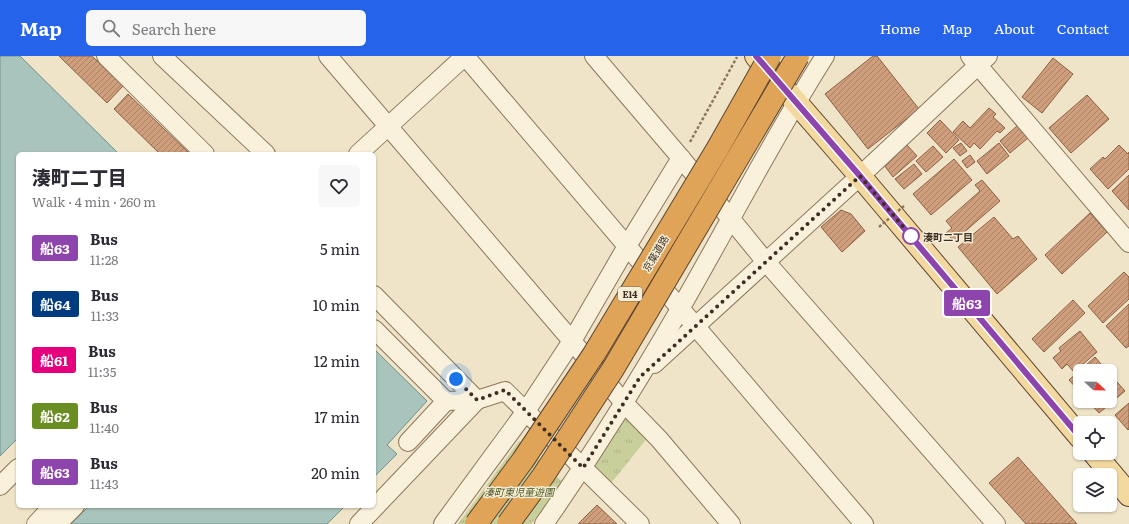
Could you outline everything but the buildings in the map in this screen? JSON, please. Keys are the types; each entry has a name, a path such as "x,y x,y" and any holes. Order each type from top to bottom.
{"highway":[{"name":"京葉道路","path":"476,524 523,460 594,354 718,148 770,56"},
{"name":"E14","path":"508,524 543,476 613,369 798,56"}],"main road":[{"path":"756,56 860,176 1073,429"},
{"path":"1100,460 1129,495"}],"street":[{"path":"106,56 203,152"},
{"path":"162,56 264,152"},
{"path":"328,56 624,403 659,439 731,524"},
{"path":"360,152 465,56 864,524"},
{"path":"594,56 681,158 730,220 766,262 996,524"},
{"path":"544,524 583,468 640,377 730,220 795,102 825,56"},
{"path":"640,377 860,176 979,59 1129,243"},
{"path":"443,524 526,411 572,341 627,246 681,158"},
{"path":"376,297 477,400"},
{"path":"376,331 446,401"},
{"path":"408,442 446,401 477,400 505,390 640,524"},
{"path":"376,506 477,400"},
{"path":"0,486 16,470"},
{"path":"36,524 51,508"},
{"path":"57,524 72,508"},
{"path":"359,524 374,508"}],"path":[{"path":"681,158 737,56"},
{"path":"879,227 904,206"}],"green space":[{"path":"624,410 649,436 608,487 588,468"},
{"name":"湊町東児童遊園","path":"519,441 564,483 531,524 458,524"}],"water":[{"path":"0,56 20,56 117,152 16,152 16,440 0,456"},
{"path":"376,351 427,401 387,445 397,454 376,475"},
{"path":"87,508 343,508 327,524 71,524"}],"bus line":[{"name":"船63","path":"756,56 860,176 1073,429"}],"place":[{"name":"湊町二丁目","path":"911,236"}],"route":[{"path":"456,379 477,400 505,390 583,468 640,377 860,176 911,236"}]}
